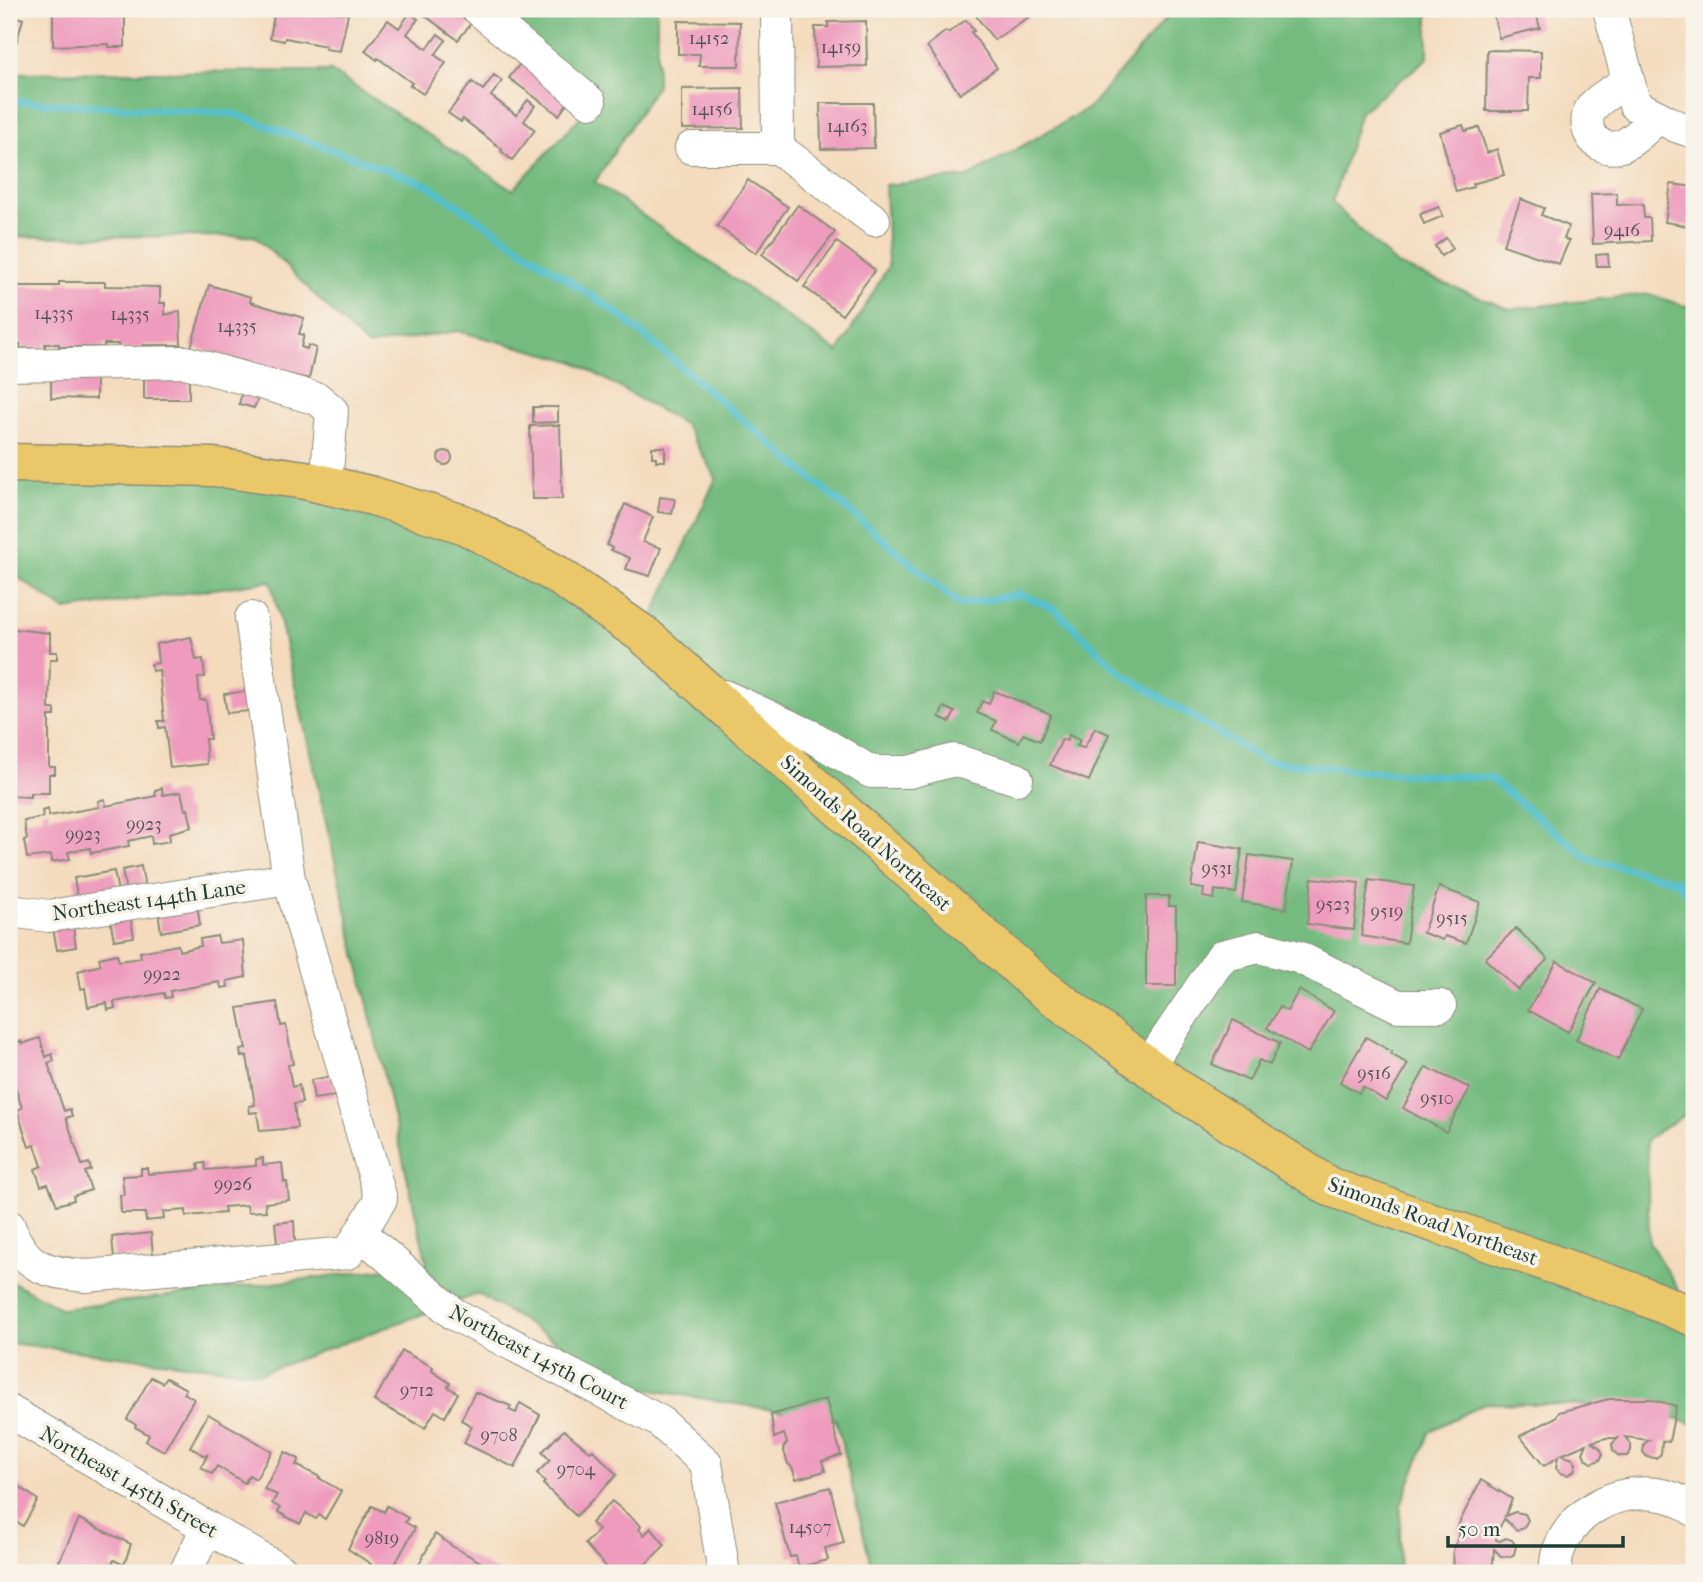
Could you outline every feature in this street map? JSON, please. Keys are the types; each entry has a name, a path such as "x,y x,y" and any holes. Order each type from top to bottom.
{"main road":[{"name":"Simonds Road Northeast","path":"9,463 214,467 326,485 373,496 463,524 556,574 644,635 1037,984 1181,1091 1330,1187 1623,1288 1694,1317"}],"street":[{"path":"478,9 590,102"},
{"path":"777,9 778,148"},
{"path":"1609,9 1635,105 1694,132"},
{"path":"1628,81 1590,110 1587,127 1595,141 1602,146 1618,147 1659,117"},
{"path":"691,148 778,148 874,220"},
{"path":"9,365 186,362 318,399 332,411 326,485"},
{"path":"9,1226 16,1246 34,1264 54,1272 86,1276 348,1253 381,1199 289,879 251,618"},
{"path":"700,685 811,736 871,772 909,772 954,760 1017,779"},
{"name":"Northeast 144th Lane","path":"9,911 49,916 289,879"},
{"path":"1148,1066 1222,956 1233,951 1259,947 1298,957 1398,1006 1440,1006"},
{"name":"Northeast 145th Court","path":"360,1233 454,1314 659,1421 706,1463 724,1573"},
{"name":"Northeast 145th Street","path":"9,1411 285,1573"},
{"path":"1555,1573 1558,1552 1576,1522 1604,1501 1637,1492 1672,1497 1694,1510"},
{"path":"185,1573 207,1528"}],"green space":[{"path":"523,9 657,9 657,85 595,182 838,352 888,267 885,185 968,177 1090,107 1168,16 1165,9 1428,9 1428,58 1360,112 1332,203 1397,265 1509,309 1649,294 1694,309 1694,1109 1647,1139 1649,1242 1694,1315 1694,1425 1643,1406 1485,1403 1430,1431 1401,1505 1399,1573 873,1573 836,1420 632,1387 478,1294 261,1373 9,1343 9,1280 62,1309 427,1264 271,581 65,610 9,571 9,474 214,467 373,496 644,635 716,478 685,425 573,361 458,331 367,346 255,236 9,237 9,73 331,71 513,190 593,103 506,32"}],"building":[{"path":"9,9 13,9 11,15 23,19 12,58 9,57"},
{"path":"53,9 125,9 125,47 109,47 109,44 53,46"},
{"path":"275,9 334,9 334,12 348,14 340,51 285,38 284,41 270,38"},
{"path":"416,9 451,9 471,23 458,40"},
{"path":"814,9 875,9 875,13 814,12"},
{"path":"971,9 1041,9 994,40"},
{"path":"1492,9 1535,9 1540,28 1499,38"},
{"path":"1653,9 1688,9 1688,15 1653,14"},
{"path":"410,13 418,19 407,34 427,49 438,34 446,40 435,55 446,63 423,94 410,85 412,83 365,51 388,20 399,28"},
{"path":"966,20 974,31 971,32 997,68 960,94 927,46"},
{"path":"678,21 740,22 739,66 699,66 700,54 678,54"},
{"path":"866,21 867,66 816,67 815,27 828,27 828,22"},
{"path":"1487,50 1541,51 1541,78 1529,78 1528,111 1486,111"},
{"path":"522,61 571,98 559,115 509,78"},
{"path":"494,75 502,81 491,96 516,115 528,100 535,106 524,121 535,130 512,160 463,119 461,122 448,113 472,82 483,90"},
{"path":"742,88 743,128 682,129 682,89"},
{"path":"820,103 873,103 874,148 821,149"},
{"path":"1463,125 1465,131 1479,127 1487,153 1497,149 1504,175 1472,184 1473,187 1456,192 1440,132"},
{"path":"748,180 788,207 756,253 717,226"},
{"path":"1671,184 1694,187 1694,227 1665,222"},
{"path":"1617,193 1617,205 1643,204 1644,218 1650,218 1651,241 1593,244 1591,194"},
{"path":"1521,199 1544,208 1541,215 1569,226 1564,239 1569,241 1559,264 1503,245"},
{"path":"798,205 835,232 798,281 762,254"},
{"path":"1439,207 1443,216 1424,224 1420,214"},
{"path":"1446,238 1453,248 1441,256 1435,246"},
{"path":"837,242 875,270 842,315 804,287"},
{"path":"1608,254 1609,266 1597,266 1596,255"},
{"path":"59,282 105,282 105,286 160,287 160,303 165,303 165,315 180,311 181,345 144,345 144,349 118,349 118,344 104,344 104,347 59,347 59,344 45,344 45,349 20,348 20,344 9,344 9,286 59,286"},
{"path":"209,285 251,297 250,302 304,318 299,334 304,335 301,347 307,349 308,345 316,348 309,379 272,369 271,373 246,366 247,362 191,347"},
{"path":"51,373 96,373 96,399 51,398"},
{"path":"144,373 189,373 189,399 144,399"},
{"path":"242,393 258,398 254,408 239,404"},
{"path":"533,407 558,407 558,422 533,423"},
{"path":"560,425 562,499 532,499 530,426"},
{"path":"652,447 665,447 665,461 656,461 656,457 652,457"},
{"path":"445,451 450,453 450,463 445,465 440,463 438,458 440,453"},
{"path":"660,497 675,499 672,514 658,512"},
{"path":"625,504 653,517 643,542 661,548 650,576 626,569 630,558 611,550 607,545"},
{"path":"13,629 50,633 50,652 57,652 57,659 50,659 49,709 55,709 55,716 49,716 49,767 55,767 55,774 49,774 49,793 30,793 30,797 12,796 10,789 9,652"},
{"path":"191,637 196,660 203,659 205,677 198,678 200,700 206,700 210,739 205,739 207,764 170,768 165,727 159,728 158,721 164,721 159,670 152,671 151,664 158,663 156,644"},
{"path":"247,691 249,711 227,713 224,694"},
{"path":"994,691 1051,714 1040,741 1023,734 1019,742 992,730 996,721 977,713 982,701 989,704"},
{"path":"944,707 955,712 950,722 939,717"},
{"path":"1095,728 1109,734 1089,781 1050,765 1062,739 1067,741 1069,735 1080,740 1077,746 1084,748"},
{"path":"162,788 163,795 181,792 192,827 169,833 170,841 152,844 151,836 128,841 129,846 91,853 90,848 68,852 70,859 52,862 51,855 27,858 24,821 43,817 42,811 48,809 49,816 99,807 98,801 105,799 106,806 156,796 155,790"},
{"path":"1198,842 1242,849 1236,893 1215,890 1214,899 1203,897 1204,889 1191,887"},
{"path":"1249,855 1293,861 1286,909 1242,902"},
{"path":"141,866 145,888 126,892 122,870"},
{"path":"114,871 118,892 78,900 74,878"},
{"path":"1312,878 1359,883 1354,930 1307,924"},
{"path":"1369,880 1414,886 1406,943 1361,936"},
{"path":"1439,887 1480,902 1466,943 1445,936 1443,940 1423,933"},
{"path":"1146,896 1169,896 1169,906 1176,906 1176,986 1146,986"},
{"path":"197,904 200,925 161,932 158,910"},
{"path":"130,915 134,937 114,940 110,919"},
{"path":"73,925 76,947 57,950 53,928"},
{"path":"1516,928 1548,959 1518,990 1485,959"},
{"path":"217,936 219,943 243,940 246,977 227,981 228,987 221,988 220,982 170,991 171,997 165,998 164,993 114,1002 115,1008 108,1010 107,1003 88,1007 85,988 81,989 78,971 101,965 99,958 117,954 119,961 141,958 140,952 178,945 179,951 201,946 200,939"},
{"path":"1557,961 1596,983 1568,1032 1528,1010"},
{"path":"1600,989 1642,1009 1618,1060 1576,1040"},
{"path":"1299,990 1334,1011 1308,1053 1267,1028 1280,1007 1287,1011"},
{"path":"277,1002 281,1026 286,1025 293,1064 288,1065 292,1087 299,1085 302,1103 294,1104 297,1128 260,1131 257,1112 250,1113 249,1106 255,1105 247,1056 241,1057 240,1050 246,1049 238,1008"},
{"path":"1233,1020 1280,1043 1270,1065 1259,1060 1249,1081 1212,1064"},
{"path":"1366,1037 1408,1064 1386,1101 1363,1087 1359,1093 1340,1082"},
{"path":"40,1038 46,1057 52,1054 54,1061 48,1063 64,1111 70,1109 72,1116 66,1118 82,1165 89,1163 91,1170 85,1172 91,1190 73,1196 74,1200 57,1205 48,1184 41,1186 35,1169 42,1166 35,1145 29,1147 17,1110 22,1108 15,1087 9,1089 9,1045"},
{"path":"1426,1067 1470,1088 1446,1132 1403,1108"},
{"path":"333,1076 336,1096 314,1099 311,1080"},
{"path":"263,1158 263,1165 282,1163 289,1200 265,1203 266,1211 248,1212 247,1205 224,1207 225,1213 186,1216 186,1210 163,1212 164,1219 146,1221 145,1213 121,1213 120,1195 124,1195 122,1176 141,1175 141,1168 147,1168 148,1174 199,1170 198,1164 205,1163 206,1170 256,1166 256,1159"},
{"path":"294,1221 295,1243 277,1244 275,1223"},
{"path":"151,1233 153,1256 114,1259 112,1237"},
{"path":"402,1351 433,1367 432,1371 450,1383 448,1387 458,1393 445,1417 435,1411 425,1428 374,1401"},
{"path":"151,1377 162,1383 166,1378 186,1389 184,1393 194,1399 164,1451 146,1441 149,1435 127,1419"},
{"path":"475,1392 511,1406 509,1410 516,1413 520,1403 540,1415 515,1468 464,1443 472,1426 461,1420"},
{"path":"826,1399 841,1455 822,1461 825,1471 796,1479 783,1448 787,1443 784,1434 774,1438 771,1415"},
{"path":"1609,1399 1650,1399 1676,1406 1669,1442 1662,1441 1661,1454 1656,1458 1647,1457 1643,1452 1644,1444 1649,1440 1625,1437 1631,1444 1631,1451 1627,1456 1619,1456 1613,1451 1612,1444 1618,1438 1606,1438 1592,1442 1603,1454 1600,1460 1592,1463 1586,1459 1583,1453 1587,1444 1561,1455 1573,1459 1576,1464 1574,1471 1568,1475 1560,1473 1556,1468 1558,1457 1544,1466 1520,1436 1556,1417 1559,1412"},
{"path":"208,1414 272,1451 256,1479 249,1475 245,1483 217,1466 212,1474 201,1467 208,1454 205,1456 190,1447"},
{"path":"564,1430 590,1452 593,1450 617,1475 576,1516 543,1484 545,1482 537,1473 550,1460 542,1452"},
{"path":"285,1452 299,1459 296,1465 341,1491 325,1519 319,1515 316,1519 306,1513 300,1524 278,1512 280,1508 272,1503 277,1495 264,1489"},
{"path":"9,1479 38,1500 23,1526 12,1520 9,1527"},
{"path":"1481,1480 1512,1499 1505,1516 1515,1512 1525,1514 1528,1520 1524,1527 1517,1530 1504,1519 1496,1534 1496,1540 1506,1538 1512,1540 1516,1546 1514,1554 1509,1557 1501,1556 1494,1549 1492,1573 1454,1573 1453,1551 1460,1532 1457,1531"},
{"path":"830,1487 844,1543 825,1548 828,1560 799,1567 796,1556 790,1557 775,1502"},
{"path":"612,1501 641,1526 639,1529 644,1535 651,1528 665,1545 637,1573 612,1573 585,1544 599,1530 591,1523"},
{"path":"372,1506 384,1512 387,1506 408,1518 405,1522 415,1528 390,1573 367,1570 371,1564 348,1549"},
{"path":"79,1519 131,1544 124,1565 114,1560 110,1568 115,1570 113,1573 61,1573 55,1570"},
{"path":"435,1534 500,1573 427,1573 417,1568"}],"waterway":[{"path":"9,103 12,101 235,114 428,185 620,315 960,605 1020,594 1055,609 1120,672 1264,761 1374,772 1490,778 1589,859 1677,881 1694,903"}]}
